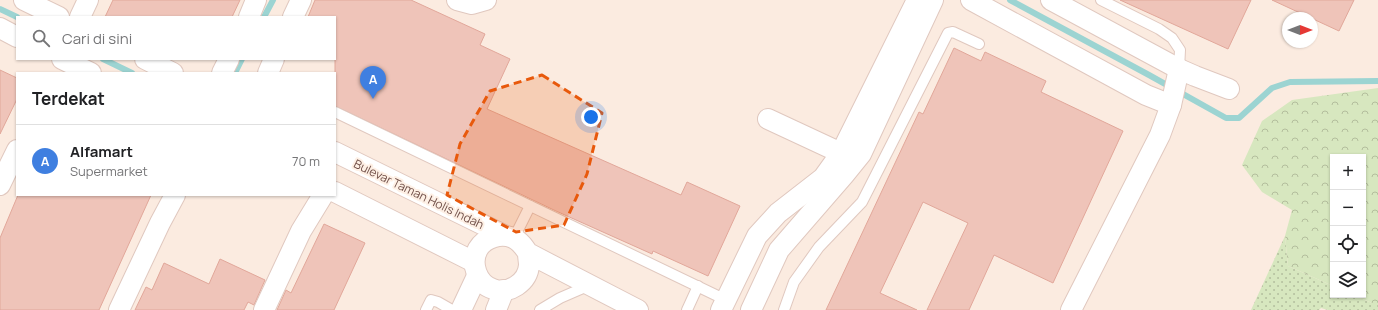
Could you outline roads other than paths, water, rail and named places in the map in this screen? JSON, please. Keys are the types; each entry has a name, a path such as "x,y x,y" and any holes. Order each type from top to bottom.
{"street":[{"path":"24,0 57,16"},
{"path":"80,16 88,0"},
{"path":"249,16 256,0"},
{"path":"293,16 301,0"},
{"path":"457,0 472,4 486,0"},
{"path":"724,305 757,236 778,213 822,178 841,153 917,0"},
{"path":"751,310 779,250 861,154 933,0"},
{"path":"971,0 1146,96 1172,102"},
{"path":"1051,0 1178,74 1203,80 1229,89"},
{"path":"0,28 16,36"},
{"path":"53,72 59,60"},
{"path":"64,60 89,72"},
{"path":"147,60 171,72"},
{"path":"222,72 228,60"},
{"path":"268,72 274,60"},
{"path":"1071,310 1160,135 1172,102 1178,74"},
{"path":"768,119 841,153"},
{"path":"0,185 16,152"},
{"name":"Bulevar Taman Holis Indah","path":"336,152 509,237"},
{"path":"336,193 476,269 484,284 493,289 504,290 516,286 525,278 529,266 528,253 522,244 509,237 490,238 479,248 476,269 461,310"},
{"path":"119,310 174,196"},
{"path":"264,310 301,231 322,196"},
{"path":"528,253 638,310"},
{"path":"496,310 504,290"}],"lane":[{"path":"1101,0 1159,29 1172,38 1180,50 1178,74"},
{"path":"784,310 794,282 814,253 862,202 948,33 953,32 979,44"},
{"path":"336,112 698,286 724,305"},
{"path":"509,237 530,206"},
{"path":"540,310 560,298 591,285"},
{"path":"687,310 698,286"},
{"path":"426,310 431,300 438,302 452,310"}],"waterway":[{"path":"265,16 273,0"},
{"path":"1010,0 1226,118 1239,118 1272,88 1290,82 1378,81"},
{"path":"0,9 16,17"},
{"path":"105,60 130,72"},
{"path":"236,72 242,60"}],"place":[{"name":"Alfamart","path":"373,99"}]}
